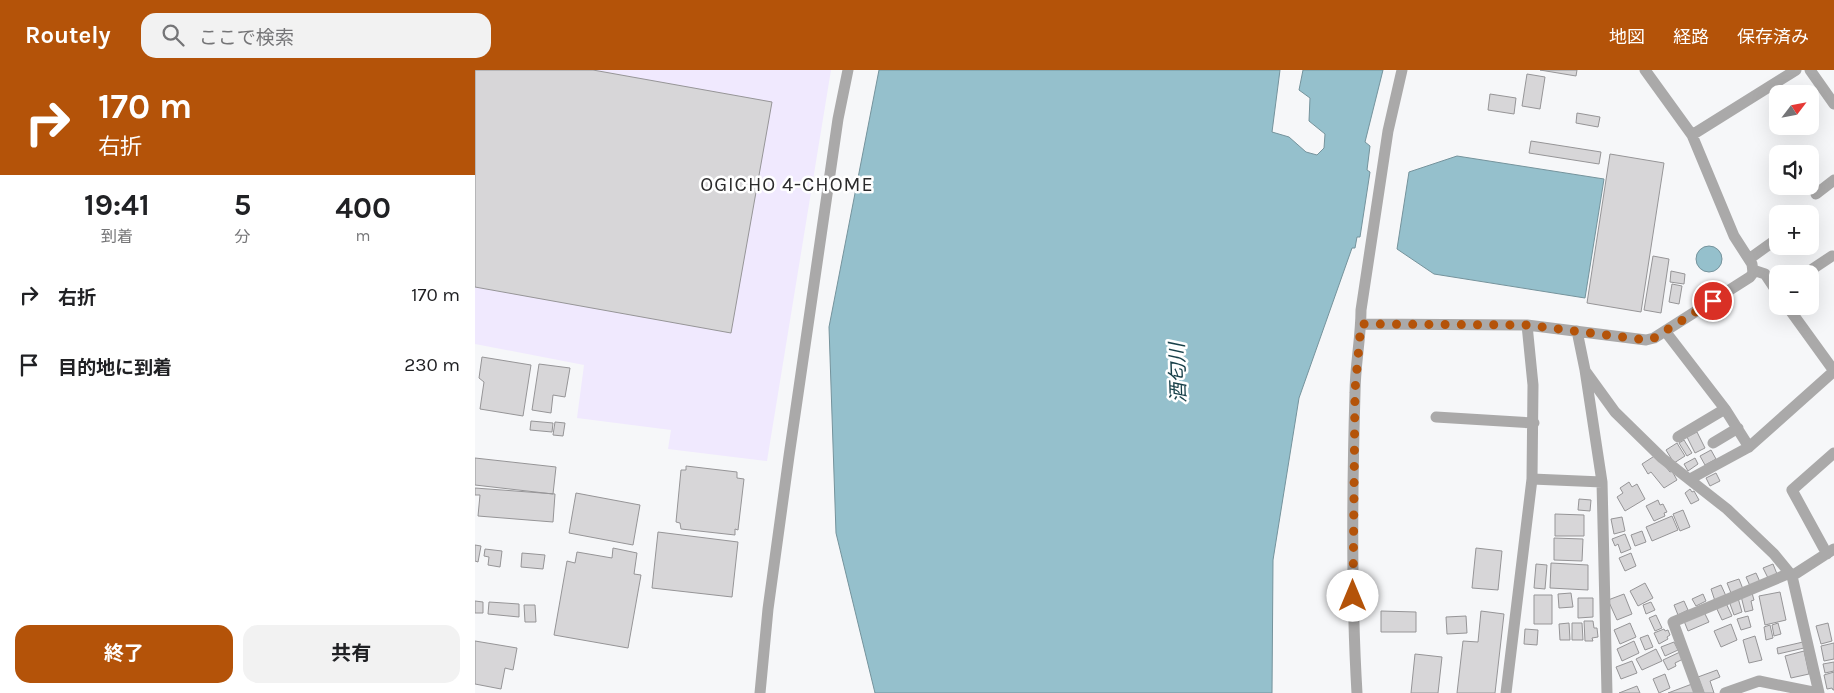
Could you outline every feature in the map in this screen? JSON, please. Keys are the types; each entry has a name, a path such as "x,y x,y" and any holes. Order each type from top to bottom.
{"street":[{"path":"769,693 761,688 768,609 837,128 848,70"},
{"path":"1357,693 1353,633 1355,400 1361,310 1388,131 1402,70"},
{"path":"1361,324 1527,325 1646,340 1665,332 1750,277 1753,270 1749,259 1734,236 1692,135 1645,70"},
{"path":"1692,135 1796,70"},
{"path":"1810,70 1834,104"},
{"path":"1819,192 1834,180"},
{"path":"1749,259 1769,245"},
{"path":"1818,265 1831,256"},
{"path":"1753,270 1765,274 1769,280"},
{"path":"1690,479 1749,447 1834,371 1794,315"},
{"path":"1506,693 1532,479 1533,385 1527,325"},
{"path":"1577,331 1585,370 1602,482 1607,693"},
{"path":"1665,332 1725,409 1749,447"},
{"path":"1585,370 1615,412 1662,458 1727,508 1774,554 1791,574 1818,693 1759,681 1725,693"},
{"path":"1678,437 1725,409"},
{"path":"1436,417 1534,423"},
{"path":"1713,443 1738,428"},
{"path":"1699,693 1673,622 1791,574 1831,551 1792,490 1834,453"},
{"path":"1532,479 1602,482"}],"shaded area":[{"path":"475,70 831,70 767,461 668,449 671,430 577,418 584,365 475,344"}],"water":[{"name":"酒匂川","path":"879,70 1280,70 1272,132 1289,137 1306,152 1317,155 1324,148 1325,134 1309,121 1310,98 1299,90 1303,70 1383,70 1365,142 1370,146 1367,170 1370,172 1360,237 1357,237 1355,248 1352,248 1299,398 1273,560 1272,693 875,693 836,533 829,327"},
{"path":"1457,156 1604,179 1585,298 1434,274 1397,249 1409,172"},
{"path":"1709,246 1718,250 1722,259 1718,268 1709,272 1700,268 1696,259 1700,250"}],"building":[{"path":"475,70 593,70 772,102 731,333 475,287"},
{"path":"1540,70 1577,70 1576,76"},
{"path":"1527,74 1545,77 1540,109 1522,106"},
{"path":"1490,94 1516,98 1514,114 1488,110"},
{"path":"1577,113 1600,117 1598,127 1576,123"},
{"path":"1531,141 1601,152 1599,164 1529,153"},
{"path":"1610,154 1664,163 1641,312 1587,303"},
{"path":"1653,256 1669,259 1661,313 1644,310"},
{"path":"1671,271 1685,274 1684,284 1670,282"},
{"path":"1672,284 1682,286 1679,304 1669,302"},
{"path":"482,357 531,365 523,416 480,409 484,382 479,378"},
{"path":"539,364 570,368 565,397 553,395 551,413 532,410"},
{"path":"531,421 553,423 552,432 530,430"},
{"path":"555,422 565,423 563,436 553,435"},
{"path":"1697,432 1705,448 1695,453 1687,437"},
{"path":"1684,440 1692,453 1687,456 1679,443"},
{"path":"1677,443 1685,456 1674,463 1666,450"},
{"path":"1711,450 1716,459 1705,465 1700,456"},
{"path":"1656,455 1670,472 1672,471 1677,480 1664,488 1651,472 1648,474 1642,464"},
{"path":"475,458 556,467 553,494 475,485"},
{"path":"1695,458 1698,464 1688,471 1684,464"},
{"path":"686,466 737,472 737,478 744,479 738,530 735,529 735,535 681,529 680,523 676,522 681,470 686,470"},
{"path":"1716,473 1720,481 1710,486 1706,478"},
{"path":"1629,482 1632,487 1637,484 1645,499 1625,511 1617,497 1623,493 1620,488"},
{"path":"475,488 555,494 553,522 478,516 480,495 475,495"},
{"path":"1690,489 1692,492 1694,491 1699,500 1691,504 1685,493"},
{"path":"576,493 640,505 633,545 569,533"},
{"path":"1579,499 1591,500 1590,511 1578,510"},
{"path":"1658,500 1660,505 1663,504 1667,512 1664,513 1665,516 1654,521 1646,506"},
{"path":"1683,510 1690,527 1680,531 1673,514"},
{"path":"1555,514 1584,515 1584,536 1555,536"},
{"path":"1672,516 1678,530 1652,541 1646,527"},
{"path":"1622,517 1625,531 1614,534 1611,519"},
{"path":"1642,531 1646,542 1635,546 1631,535"},
{"path":"658,532 738,542 732,597 652,588"},
{"path":"1625,534 1631,549 1621,553 1618,544 1615,546 1612,539"},
{"path":"1554,538 1583,539 1582,561 1554,560"},
{"path":"475,545 481,546 478,562 475,561"},
{"path":"613,548 637,553 634,574 641,575 628,648 554,635 567,561 575,563 577,552 612,558"},
{"path":"1476,548 1502,551 1498,590 1472,588"},
{"path":"485,549 502,551 500,567 488,565 489,557 484,556"},
{"path":"522,553 545,555 543,569 521,567"},
{"path":"1631,553 1636,566 1625,571 1619,558"},
{"path":"1551,563 1588,565 1588,590 1550,588"},
{"path":"1536,564 1547,565 1545,589 1534,588"},
{"path":"1773,564 1777,574 1768,578 1763,568"},
{"path":"1756,573 1760,582 1750,586 1746,577"},
{"path":"1739,579 1743,589 1731,593 1727,583"},
{"path":"1645,583 1653,598 1638,606 1630,591"},
{"path":"1721,585 1726,596 1715,601 1711,589"},
{"path":"1780,592 1786,620 1765,625 1759,596"},
{"path":"1571,593 1573,607 1559,608 1558,594"},
{"path":"1752,593 1754,600 1751,601 1753,610 1745,612 1741,596"},
{"path":"1624,594 1632,614 1617,620 1608,600"},
{"path":"1703,594 1706,601 1696,606 1692,599"},
{"path":"1534,595 1552,595 1552,624 1534,624"},
{"path":"1578,598 1593,598 1593,617 1578,618"},
{"path":"1738,598 1742,612 1734,615 1729,601"},
{"path":"475,601 483,602 483,613 475,613"},
{"path":"1684,601 1688,610 1678,615 1674,605"},
{"path":"489,602 519,604 519,617 488,614"},
{"path":"1651,602 1655,610 1646,614 1643,605"},
{"path":"1726,603 1732,616 1722,620 1716,607"},
{"path":"524,605 535,605 536,622 525,622"},
{"path":"1381,611 1416,612 1416,632 1381,632"},
{"path":"1481,611 1504,614 1495,693 1457,693 1463,641 1478,642"},
{"path":"1704,612 1709,622 1688,631 1684,621"},
{"path":"1656,615 1662,628 1655,631 1649,618"},
{"path":"1466,616 1467,633 1447,634 1446,617"},
{"path":"1748,616 1751,627 1741,630 1737,619"},
{"path":"1584,621 1593,621 1594,628 1597,628 1598,637 1592,638 1593,641 1585,641"},
{"path":"1569,623 1570,640 1560,640 1559,624"},
{"path":"1572,623 1582,623 1583,640 1572,640"},
{"path":"1630,623 1636,637 1620,644 1614,630"},
{"path":"1778,623 1781,634 1774,636 1772,625"},
{"path":"1828,623 1832,641 1821,644 1816,626"},
{"path":"1731,624 1737,640 1721,647 1714,631"},
{"path":"1770,625 1773,638 1766,640 1764,627"},
{"path":"1525,629 1538,630 1537,645 1524,644"},
{"path":"1664,629 1665,631 1668,630 1670,635 1667,637 1668,639 1659,644 1654,633"},
{"path":"1648,635 1653,647 1645,650 1640,638"},
{"path":"1755,636 1762,660 1749,663 1743,640"},
{"path":"475,641 517,648 513,670 505,668 501,689 475,684"},
{"path":"1634,641 1639,653 1622,661 1617,649"},
{"path":"1674,642 1678,650 1665,656 1661,647"},
{"path":"1803,642 1804,648 1778,654 1777,648"},
{"path":"1834,643 1834,659 1824,661 1821,646"},
{"path":"1656,649 1662,661 1642,670 1636,659"},
{"path":"1804,651 1809,674 1791,678 1785,656"},
{"path":"1680,652 1683,659 1675,663 1676,666 1668,670 1663,660"},
{"path":"1415,654 1442,657 1438,693 1411,693"},
{"path":"1632,661 1637,673 1621,679 1616,667"},
{"path":"1834,662 1834,671 1825,673 1823,664"},
{"path":"1717,670 1720,677 1710,681 1714,693 1704,693 1698,677"},
{"path":"1834,672 1834,690 1832,688 1827,689 1824,675"},
{"path":"1665,674 1670,688 1659,693 1653,679"},
{"path":"1692,684 1696,693 1668,693"},
{"path":"1637,686 1640,693 1619,693"}],"district":[{"name":"OGICHO 4-CHOME","path":"787,184"}],"route":[{"path":"1353,596 1355,390 1361,324 1527,325 1646,340 1654,338 1713,301"}]}
